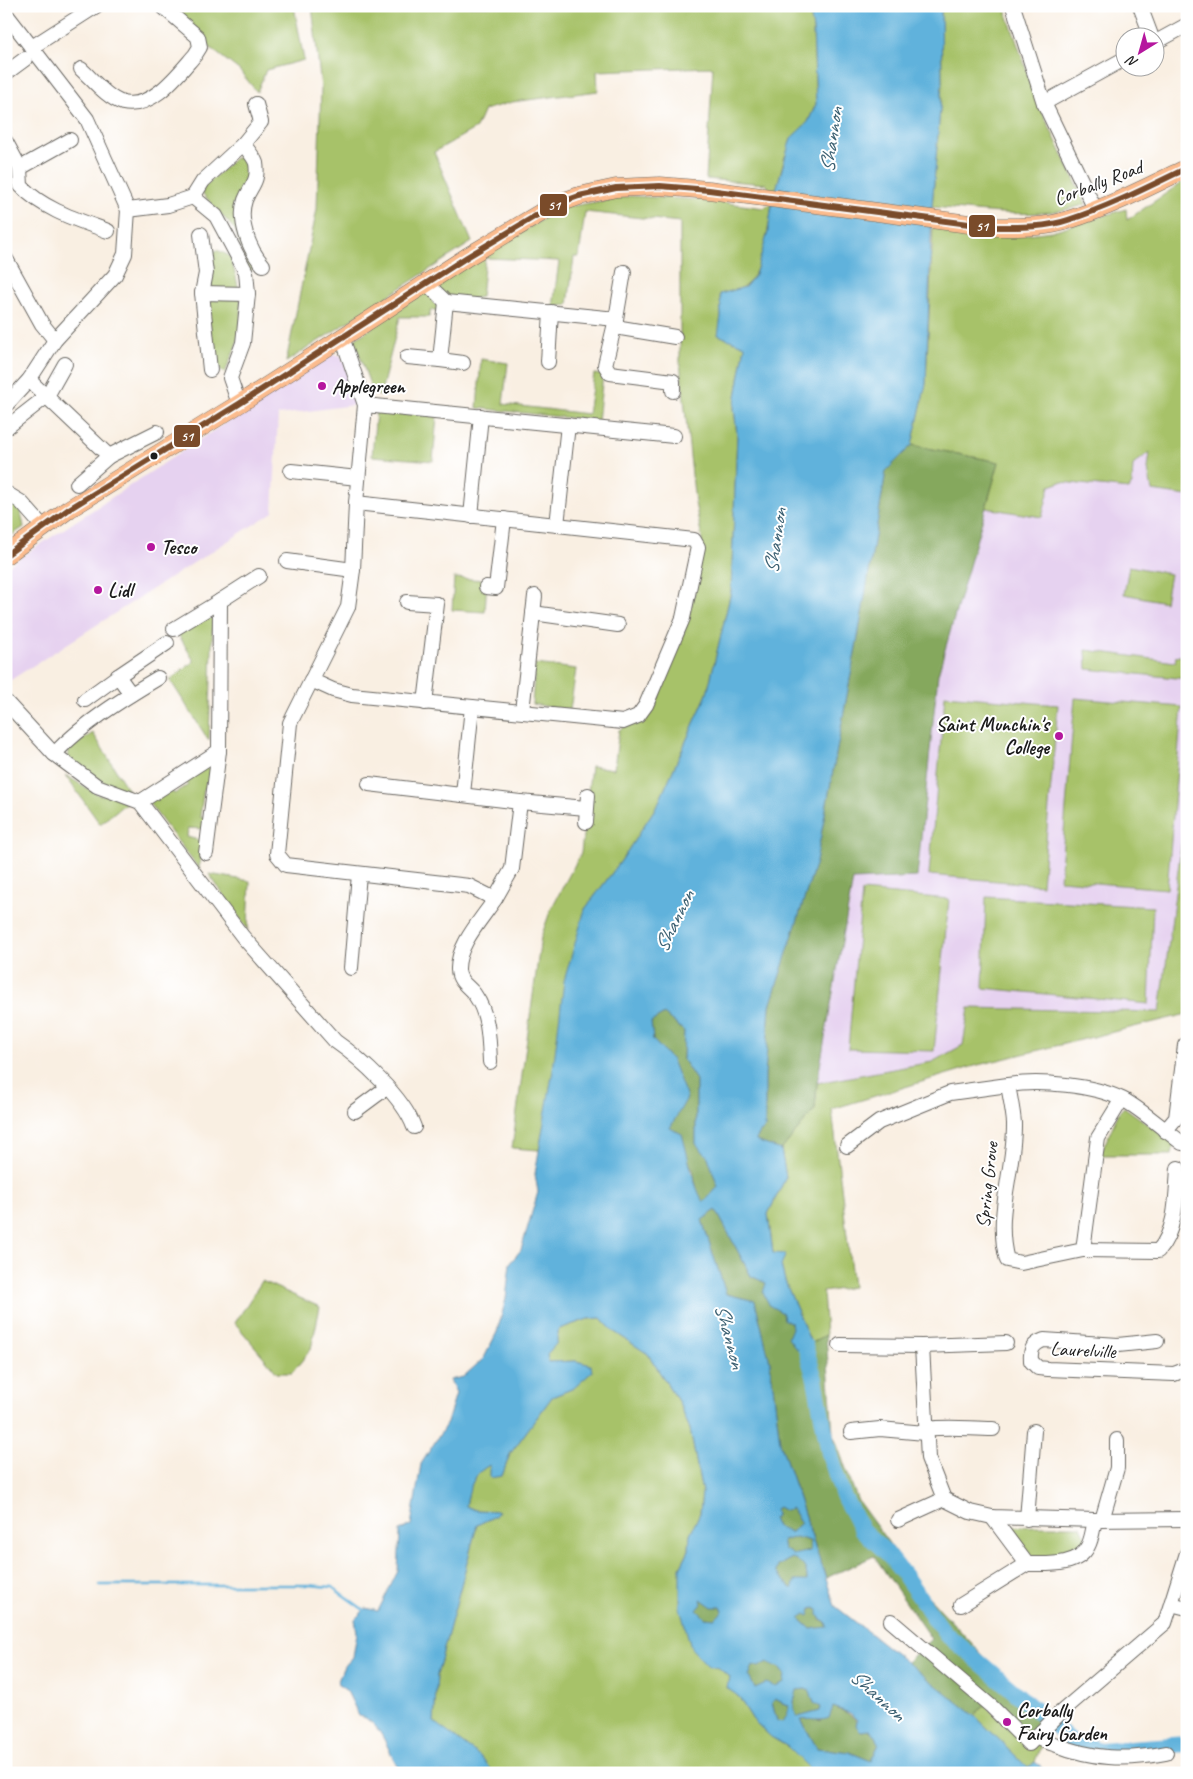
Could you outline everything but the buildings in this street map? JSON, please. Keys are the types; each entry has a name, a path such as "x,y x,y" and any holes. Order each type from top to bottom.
{"main road":[{"name":"Corbally Road","path":"6,555 69,509 240,404 426,283 554,205 579,196 616,188 660,186 773,198 992,227 1014,226 1066,221 1146,188 1187,168"}],"street":[{"path":"32,46 96,6"},
{"path":"80,69 109,95 123,102 136,103 152,97 196,55 200,47 198,37 162,6"},
{"path":"1013,6 1044,103 1095,209"},
{"path":"1140,6 1148,28"},
{"path":"6,14 87,118 128,210 125,254 121,266 115,275 55,340 29,380 6,405"},
{"path":"1166,37 1187,25"},
{"path":"6,73 25,59"},
{"path":"1044,103 1116,63"},
{"path":"128,210 168,205 193,197 203,181 243,144 260,122 256,104"},
{"path":"20,168 70,140"},
{"path":"6,142 20,168 21,186 31,196 62,213 108,231"},
{"path":"243,144 256,162 256,183 244,202 242,217 250,242 263,265"},
{"path":"193,197 216,216 246,272 248,294 242,343 230,378 240,404"},
{"path":"200,234 206,273 202,293 210,370"},
{"path":"6,259 42,324 55,340"},
{"path":"624,272 616,323 605,365 610,373 673,382"},
{"path":"426,283 446,302 551,312 616,323 675,337"},
{"path":"202,293 248,294"},
{"path":"440,360 446,302"},
{"path":"548,362 551,312"},
{"path":"342,337 366,405 356,503 353,570 348,607 290,723 276,854 286,865 469,886 495,899"},
{"path":"407,357 463,363"},
{"path":"6,428 47,396 64,364"},
{"path":"29,380 109,456"},
{"path":"366,405 674,436"},
{"path":"471,516 481,416"},
{"path":"557,525 568,425"},
{"path":"77,484 109,456 157,432"},
{"path":"291,472 358,478"},
{"path":"6,493 22,502 44,528"},
{"path":"311,680 333,690 352,695 623,722 638,716 646,706 684,618 698,547 694,540 356,503"},
{"path":"486,587 496,588 504,519"},
{"path":"287,561 353,570"},
{"path":"174,628 259,576"},
{"path":"522,711 535,596"},
{"path":"206,853 219,751 220,601"},
{"path":"407,602 443,604 425,703"},
{"path":"533,613 618,625"},
{"path":"85,700 167,643"},
{"path":"118,676 131,694"},
{"path":"54,754 71,737 131,694 158,678"},
{"path":"6,702 54,754 97,786 140,802 243,937 335,1041 349,1050 386,1088 409,1114 414,1127"},
{"path":"463,794 472,707"},
{"path":"140,802 219,751"},
{"path":"369,784 587,809"},
{"path":"490,1062 489,1027 475,995 462,982 458,968 463,950 471,935 512,869 520,802"},
{"path":"351,968 360,874"},
{"path":"1165,1131 1176,1118 1185,1044"},
{"path":"847,1146 879,1122 941,1096 1024,1082 1059,1083 1122,1099 1182,1143 1187,1144"},
{"name":"Spring Grove","path":"1008,1085 1014,1123 1001,1221 1002,1241 1007,1260 1021,1263 1083,1250"},
{"path":"355,1111 386,1088"},
{"path":"1122,1099 1098,1138 1083,1250 1158,1251 1165,1244 1174,1210 1178,1168"},
{"name":"Laurelville","path":"1157,1341 1118,1345 1044,1340 1036,1342 1030,1350 1031,1361 1038,1368 1048,1369 1174,1374 1187,1369"},
{"path":"840,1345 922,1346 1006,1343"},
{"path":"922,1346 928,1458 944,1499 970,1512 992,1517 1099,1520 1187,1518"},
{"path":"851,1432 880,1429 926,1431 954,1426 968,1429 993,1429"},
{"path":"1027,1519 1034,1431"},
{"path":"961,1605 1027,1564 1058,1563 1078,1558 1088,1547 1117,1468 1116,1440"},
{"path":"898,1520 944,1499"},
{"path":"992,1517 1027,1564"},
{"path":"891,1621 992,1707 1029,1744 1060,1713 1165,1622 1187,1553"},
{"path":"1171,1604 1187,1608"},
{"path":"1036,1736 1077,1754 1105,1757 1148,1756 1166,1753"}],"shaded area":[{"path":"334,354 341,356 361,404 278,415 273,512 6,683 6,567 324,358"},
{"name":"Saint Munchin's College","path":"1187,437 1187,799 1160,1012 970,1008 963,1045 932,1062 817,1083 853,879 917,877 938,674 999,462"}],"green space":[{"path":"169,6 294,6 304,60 266,70 257,92 239,70 209,47 204,37"},
{"path":"312,6 809,6 813,29 816,104 808,122 785,156 776,190 770,190 766,184 706,179 713,67 597,71 598,91 512,102 484,110 476,128 434,152 472,242 286,362 317,209 321,88"},
{"path":"941,6 1007,6 1007,14 1038,103 1086,204 1068,209 1030,213 932,207 942,85"},
{"path":"235,158 243,158 248,171 247,184 236,210 258,266 249,272 235,230 202,193 204,187"},
{"path":"1187,179 1187,496 1152,491 1148,469 1150,452 1133,465 1132,484 1129,489 1061,482 1050,486 1042,517 986,508 999,462 912,445 926,384 933,227 1004,237 1052,231 1126,209 1127,220"},
{"path":"630,196 706,200 764,208 772,203 761,259 752,278 746,285 737,290 720,294 721,316 719,335 745,346 734,408 737,434 731,592 707,694 658,804 621,861 585,909 539,1150 512,1148 541,937 551,909 581,853 591,766 614,769 619,730 654,710 687,623 697,582 702,538 695,503 680,362 680,222 585,212 579,257 574,257 568,305 553,307 559,261 485,258 481,297 445,304 443,310 431,310 429,317 400,317 380,396 373,393 354,340 426,290 561,208"},
{"path":"217,250 230,256 241,306 239,337 225,373 217,367 207,310 213,270 210,254"},
{"path":"481,359 508,363 503,404 588,414 594,374 603,375 598,421 477,408"},
{"path":"376,411 437,416 433,461 372,456"},
{"path":"912,445 999,462 938,674 917,877 853,880 817,1083 815,1109 781,1150 756,1141 757,1135 765,1128 765,1074 770,1006 816,862 859,631 886,471"},
{"path":"6,498 19,503 24,527 6,539"},
{"path":"1129,566 1170,574 1165,602 1124,594"},
{"path":"454,578 487,580 485,612 452,610"},
{"path":"206,614 213,618 209,741 170,680 194,661 178,634"},
{"path":"1086,650 1175,662 1176,656 1187,656 1187,679 1087,669"},
{"path":"535,664 576,669 570,710 532,704"},
{"path":"945,695 1058,705 1042,885 929,875"},
{"path":"1075,698 1182,707 1167,889 1060,880"},
{"path":"93,733 128,790 108,785 67,757 70,748"},
{"path":"204,766 211,768 211,789 204,788 200,817 206,818 203,829 188,828 187,837 202,841 199,869 148,802 170,788 174,794 188,785 184,779"},
{"path":"65,775 99,795 112,795 126,803 100,824"},
{"path":"1187,799 1187,1014 978,1065 832,1109 853,1287 823,1292 826,1335 811,1343 785,1281 781,1265 773,1253 768,1214 786,1177 781,1150 815,1109 817,1083 932,1062 963,1045 969,1008 1160,1012"},
{"path":"209,874 250,881 248,930"},
{"path":"862,891 949,899 934,1051 848,1049"},
{"path":"986,897 1153,907 1149,1004 983,988"},
{"path":"664,1014 684,1031 683,1060 696,1080 696,1144 708,1157 718,1187 704,1203 698,1195 693,1170 670,1128 672,1060 653,1040 651,1022"},
{"path":"1124,1107 1174,1143 1172,1155 1100,1155 1119,1112"},
{"path":"716,1210 751,1276 766,1283 805,1346 826,1335 833,1434 858,1501 927,1595 1005,1679 1060,1724 1044,1736 1023,1730 990,1701 974,1715 906,1663 931,1639 874,1556 826,1578 780,1442 770,1362 755,1301 726,1294 702,1220"},
{"path":"262,1281 320,1307 311,1349 292,1373 277,1373 235,1323"},
{"path":"601,1318 613,1331 648,1354 678,1401 690,1429 702,1492 700,1513 690,1534 689,1550 680,1568 708,1666 719,1668 729,1677 727,1688 738,1696 753,1720 771,1737 788,1747 814,1773 493,1773 481,1757 434,1723 437,1675 477,1525 495,1516 498,1511 475,1510 466,1506 470,1488 480,1472 490,1465 502,1476 510,1454 552,1397 574,1388 590,1365 576,1361 547,1362 546,1354 556,1344 559,1329 588,1319"},
{"path":"778,1507 785,1511 791,1508 801,1523 790,1534 776,1526 773,1518 776,1516 775,1509"},
{"path":"1081,1526 1086,1538 1075,1554 1051,1559 1033,1557 1008,1527"},
{"path":"796,1536 810,1541 810,1551 793,1555 784,1549 782,1541"},
{"path":"790,1559 798,1561 804,1566 807,1577 807,1581 794,1586 792,1589 776,1572 778,1566"},
{"path":"701,1599 721,1607 723,1611 715,1619 705,1618 697,1610"},
{"path":"815,1608 819,1610 821,1619 826,1622 827,1628 811,1629 799,1618"},
{"path":"767,1662 780,1668 785,1674 784,1682 776,1687 755,1688 749,1677 752,1665"},
{"path":"805,1689 811,1691 814,1703 821,1707 820,1711 798,1717 794,1710 796,1690"},
{"path":"775,1699 789,1706 787,1716 782,1722 777,1721 772,1702"},
{"path":"985,1705 1029,1749 1044,1736 1035,1762 1028,1768 974,1715"},
{"path":"833,1707 854,1718 861,1731 868,1730 876,1736 879,1744 871,1761 849,1752 817,1748 801,1720 812,1718 821,1721"}],"water":[{"name":"Shannon","path":"809,6 941,6 942,85 932,207 926,384 912,445 886,471 859,631 816,862 770,1006 765,1074 765,1128 757,1135 756,1141 781,1150 786,1177 768,1214 773,1253 786,1254 781,1265 785,1281 811,1343 796,1349 788,1338 792,1328 791,1322 784,1320 783,1313 770,1306 763,1293 766,1283 751,1276 716,1210 702,1220 726,1294 755,1301 770,1362 780,1442 835,1606 974,1715 1028,1768 1035,1762 1047,1773 814,1773 788,1747 771,1737 753,1720 738,1696 727,1688 729,1677 719,1668 708,1666 691,1648 680,1608 680,1568 689,1550 690,1534 700,1513 702,1492 690,1429 678,1401 648,1354 613,1331 601,1318 588,1319 559,1329 556,1344 547,1354 548,1362 576,1361 591,1365 592,1372 574,1388 552,1397 510,1454 502,1476 490,1478 490,1465 479,1472 473,1482 466,1506 475,1510 499,1511 495,1516 477,1525 437,1675 434,1722 481,1757 493,1773 403,1773 375,1725 359,1716 347,1691 337,1684 343,1668 353,1657 357,1633 355,1619 366,1608 378,1611 398,1571 400,1531 411,1525 421,1464 447,1423 456,1393 450,1380 463,1377 484,1358 497,1332 506,1299 510,1263 521,1250 538,1192 535,1174 553,1070 564,981 585,909 621,861 658,804 707,694 731,592 737,434 734,408 745,346 718,335 721,316 720,294 745,287 755,275 768,232 772,203 791,138 808,122 816,104 813,29","holes":["664,1014 684,1031 683,1060 696,1080 696,1144 708,1157 718,1187 704,1202 694,1181 682,1134 670,1128 687,1098 672,1060 653,1040 651,1022","778,1507 785,1511 791,1508 801,1523 790,1533 776,1526 773,1518 776,1516 775,1509","796,1537 810,1541 810,1551 793,1555 784,1549 782,1541","790,1559 801,1563 807,1577 807,1581 795,1581 792,1589 776,1572 778,1566","701,1599 712,1607 721,1607 723,1611 715,1619 705,1618 697,1610 702,1604","815,1608 818,1610 818,1615 826,1622 827,1627 811,1629 799,1618 805,1614 809,1616 811,1609","767,1662 780,1668 785,1674 784,1682 776,1687 766,1683 755,1688 749,1677 753,1665 759,1667","805,1689 810,1691 814,1703 821,1707 820,1711 798,1717 794,1710 797,1690","775,1699 789,1706 787,1716 782,1722 777,1721 772,1703","833,1707 850,1713 857,1720 856,1726 861,1731 869,1730 876,1736 879,1744 871,1761 849,1752 817,1748 801,1720 829,1718"]}],"waterway":[{"path":"805,1346 815,1379 829,1453 843,1496 862,1530 886,1552 944,1632 1073,1742 1100,1750 1187,1744"},
{"path":"100,1585 308,1585 332,1587 364,1610"}],"transit line":[{"name":"51","path":"6,555 69,509 239,404 467,257 554,205 579,196 616,188 660,186 709,190 992,227 1030,226 1059,223 1083,215 1187,168"}],"place":[{"name":"Applegreen","path":"322,386"},
{"name":"Tesco","path":"151,547"},
{"name":"Lidl","path":"98,590"},
{"name":"Saint Munchin's College","path":"1059,736"},
{"name":"Corbally Fairy Garden","path":"1007,1722"}]}
